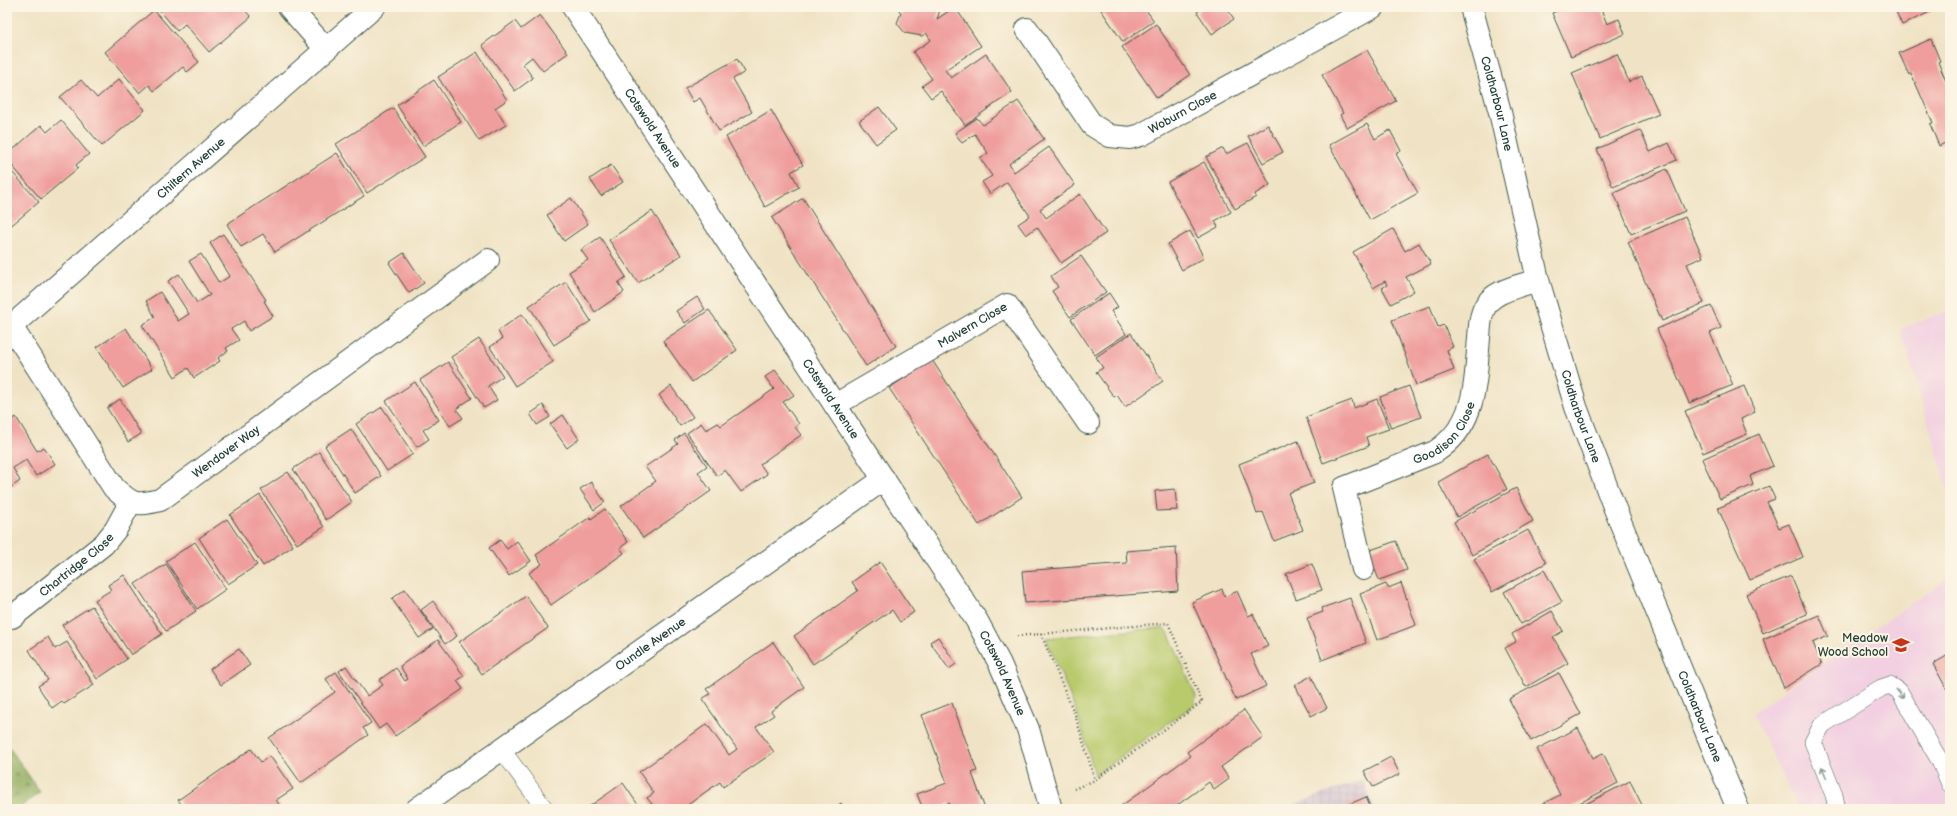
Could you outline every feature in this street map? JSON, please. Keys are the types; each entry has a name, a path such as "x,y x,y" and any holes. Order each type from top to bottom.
{"street":[{"path":"289,7 326,49"},
{"name":"Chiltern Avenue","path":"9,328 374,7"},
{"name":"Cotswold Avenue","path":"573,7 977,621 1000,664 1028,729 1050,805"},
{"name":"Woburn Close","path":"1027,29 1092,125 1110,136 1130,138 1141,135 1373,7"},
{"name":"Coldharbour Lane","path":"1471,7 1500,112 1538,280 1576,407 1615,510 1738,809"},
{"name":"Wendover Way","path":"130,503 145,504 160,500 488,260"},
{"name":"Goodison Close","path":"1363,569 1344,488 1434,452 1448,444 1459,431 1468,415 1474,388 1482,313 1490,300 1502,292 1538,280"},
{"name":"Malvern Close","path":"835,405 1007,306 1088,423"},
{"path":"9,328 114,488 130,503"},
{"name":"Oundle Avenue","path":"417,809 884,479"},
{"name":"Chartridge Close","path":"12,617 104,544 116,529 130,503"}],"lane":[{"path":"1837,809 1834,795 1813,742 1822,725 1881,688 1890,686 1899,691 1940,761 1950,784"},
{"path":"502,750 545,809"}],"path":[{"path":"986,639 1168,623 1202,702 1095,780 1050,805"},
{"path":"1041,634 1075,715 1095,780"}],"shaded area":[{"path":"1950,310 1950,496 1900,329"},
{"name":"Meadow Wood School","path":"1950,577 1950,809 1798,809 1752,713"},
{"path":"1363,780 1375,809 1281,809"}],"green space":[{"path":"1161,628 1168,632 1196,696 1195,704 1095,775 1077,713 1046,638"},
{"path":"7,744 40,792 18,809 7,809"}],"building":[{"path":"157,7 242,7 251,17 209,52 185,24 177,31"},
{"path":"897,7 941,7 937,19 955,7 981,46 945,70 951,78 986,54 1012,92 965,125 941,91 931,98 922,86 932,79 913,52 931,40 926,33 922,36 905,33 897,23 901,13"},
{"path":"1099,7 1144,7 1154,21 1123,42"},
{"path":"1204,7 1226,7 1234,19 1212,34 1197,12"},
{"path":"1566,7 1600,7 1607,24 1619,19 1625,34 1571,57 1552,13"},
{"path":"1894,7 1930,7 1932,11 1902,25"},
{"path":"154,10 199,62 187,72 183,67 154,91 149,85 140,93 105,52"},
{"path":"540,15 568,53 543,71 532,57 523,64 533,78 515,91 482,45 515,21 521,29"},
{"path":"1156,24 1190,75 1157,98 1122,47"},
{"path":"1931,39 1940,61 1938,62 1950,91 1950,154 1945,143 1939,146 1930,124 1933,123 1911,73 1909,75 1899,53"},
{"path":"1367,50 1396,101 1347,128 1340,115 1343,113 1322,75"},
{"path":"477,52 507,100 495,108 506,125 479,141 438,77"},
{"path":"1617,54 1629,82 1642,76 1659,114 1600,139 1572,73"},
{"path":"737,59 745,72 733,79 752,112 719,131 700,98 693,102 685,88"},
{"path":"119,79 145,110 102,146 60,97 81,80 97,98"},
{"path":"434,80 461,122 423,146 397,105"},
{"path":"1018,101 1044,139 1009,164 1014,172 1049,147 1075,185 1040,209 1046,218 1080,194 1106,233 1061,263 1037,227 1026,235 1018,224 1030,216 1007,182 990,194 982,182 992,176 980,158 988,153 975,134 962,143 955,133 977,118 983,125"},
{"path":"879,107 896,130 876,144 859,121"},
{"path":"393,108 425,157 367,193 336,144"},
{"path":"771,110 803,165 791,172 799,187 765,207 726,137"},
{"path":"61,120 89,154 76,165 78,168 41,199 7,160 7,155 41,125 47,132"},
{"path":"1367,124 1375,139 1390,130 1401,151 1396,154 1418,193 1370,220 1329,145"},
{"path":"1268,125 1283,152 1263,163 1248,136"},
{"path":"1640,130 1650,152 1669,143 1677,160 1613,187 1597,149"},
{"path":"1248,143 1270,185 1255,194 1256,197 1235,209 1206,157 1223,148 1226,154"},
{"path":"337,153 364,196 275,252 263,234 241,247 227,224"},
{"path":"1204,162 1231,212 1215,221 1218,227 1198,238 1168,182"},
{"path":"611,165 623,182 601,196 590,179"},
{"path":"1667,169 1685,211 1631,234 1614,193"},
{"path":"13,173 39,202 7,229 7,178"},
{"path":"571,198 588,224 564,241 547,215"},
{"path":"803,198 896,346 866,366 772,218"},
{"path":"652,211 681,255 638,283 609,240"},
{"path":"1685,217 1703,257 1687,264 1704,303 1662,321 1628,242"},
{"path":"1393,229 1405,251 1419,243 1431,264 1406,277 1414,291 1391,304 1382,288 1387,285 1385,281 1373,288 1353,252"},
{"path":"1190,231 1204,258 1182,270 1168,244"},
{"path":"223,234 266,300 264,301 273,316 249,331 244,321 231,329 239,340 226,348 228,351 218,358 220,361 194,378 188,368 175,377 142,325 155,317 146,301 160,292 178,321 189,314 168,281 179,274 197,303 210,295 189,261 201,254 219,283 230,276 210,243"},
{"path":"600,237 626,277 618,283 624,292 595,312 569,272 588,260 581,250"},
{"path":"404,253 424,283 409,293 389,263"},
{"path":"1081,256 1106,292 1070,317 1052,291 1058,287 1051,276"},
{"path":"566,282 591,321 554,345 529,306"},
{"path":"1109,293 1118,307 1111,311 1126,334 1095,355 1071,319"},
{"path":"697,297 705,309 685,323 676,311"},
{"path":"1430,306 1438,327 1444,325 1453,347 1447,350 1454,370 1416,385 1392,320"},
{"path":"1711,306 1721,328 1710,333 1733,385 1689,403 1657,329"},
{"path":"709,310 737,350 692,382 663,341"},
{"path":"522,314 553,362 515,386 490,347 502,339 498,331"},
{"path":"126,328 152,369 123,388 97,347"},
{"path":"1131,333 1163,381 1125,407 1117,395 1114,397 1096,372 1103,368 1096,357"},
{"path":"479,339 503,376 488,386 497,400 484,408 451,357"},
{"path":"932,360 1022,497 979,525 889,388"},
{"path":"448,362 472,398 456,409 463,418 450,426 420,380"},
{"path":"775,370 794,395 783,402 799,424 795,427 801,435 760,464 767,474 741,492 725,470 717,476 687,433 701,423 706,430 718,423 721,426 774,389 765,377"},
{"path":"415,382 439,420 423,430 429,439 417,447 386,401"},
{"path":"671,386 693,417 680,426 659,395"},
{"path":"1409,386 1421,417 1391,428 1380,397"},
{"path":"1744,386 1755,412 1741,419 1747,434 1703,453 1685,411"},
{"path":"120,399 141,434 128,442 107,408"},
{"path":"1377,399 1389,429 1366,437 1369,446 1323,463 1306,417 1352,400 1354,408"},
{"path":"543,405 550,417 537,425 530,414"},
{"path":"382,407 413,454 387,471 356,424"},
{"path":"563,415 579,439 567,448 550,424"},
{"path":"16,417 37,451 44,447 55,464 36,476 26,460 13,468 20,481 7,490 7,423"},
{"path":"351,429 381,476 355,493 325,446"},
{"path":"684,433 707,466 698,472 711,491 643,538 621,506 656,481 645,467 678,444 675,440"},
{"path":"1759,434 1773,466 1750,476 1753,485 1720,499 1702,459"},
{"path":"1298,441 1314,483 1288,493 1303,530 1274,541 1263,512 1257,514 1239,464"},
{"path":"319,452 352,502 326,520 293,469"},
{"path":"1488,454 1507,489 1457,517 1438,482"},
{"path":"288,472 324,527 297,544 261,490"},
{"path":"591,482 605,502 594,510 580,489"},
{"path":"1769,486 1775,499 1767,502 1779,528 1789,524 1803,557 1750,580 1718,508"},
{"path":"1516,488 1533,521 1472,555 1454,522"},
{"path":"1175,489 1177,510 1157,511 1155,491"},
{"path":"260,495 293,546 263,566 230,515"},
{"path":"605,509 628,542 620,548 624,553 551,605 529,573 542,564 536,555 590,517 591,519"},
{"path":"227,519 257,565 228,584 199,538"},
{"path":"1528,530 1546,563 1492,592 1474,559"},
{"path":"500,540 507,549 517,541 531,561 509,576 489,548"},
{"path":"1396,541 1407,570 1379,580 1368,551"},
{"path":"195,542 226,589 197,609 166,561"},
{"path":"1176,547 1178,591 1025,603 1022,571 1127,563 1126,551"},
{"path":"880,562 914,612 900,622 892,610 813,664 794,636 858,591 852,582"},
{"path":"166,564 196,611 166,631 135,584"},
{"path":"1312,564 1322,590 1296,599 1286,574"},
{"path":"1544,570 1562,602 1521,624 1504,592"},
{"path":"124,575 162,634 131,655 95,600 111,590 108,585"},
{"path":"1791,576 1807,614 1763,633 1746,594"},
{"path":"1401,583 1416,625 1377,640 1360,594 1386,584 1388,588"},
{"path":"405,589 433,629 419,638 392,599"},
{"path":"1222,589 1225,597 1237,591 1248,616 1253,614 1268,646 1251,654 1266,686 1236,700 1192,602"},
{"path":"526,596 548,628 482,674 459,642"},
{"path":"1350,598 1366,643 1322,660 1307,618 1323,612 1322,608"},
{"path":"433,601 457,636 445,644 421,610"},
{"path":"92,606 127,659 97,679 62,625"},
{"path":"1552,611 1563,631 1553,637 1568,663 1526,687 1505,648 1516,642 1512,634"},
{"path":"1819,615 1828,636 1813,643 1822,664 1784,688 1763,639"},
{"path":"48,637 55,649 67,642 94,685 64,704 62,701 52,708 38,686 48,680 29,650"},
{"path":"938,637 956,664 949,669 930,642"},
{"path":"438,640 464,676 457,681 463,689 395,736 386,724 379,729 339,671 346,666 367,696 383,685 379,680 396,668 405,681 408,679 400,666"},
{"path":"773,642 804,687 771,711 774,715 756,727 774,752 723,787 720,782 704,793 689,804 692,809 645,809 652,804 647,798 654,793 639,772 707,724 729,755 737,749 702,699 710,694 706,689"},
{"path":"239,649 250,665 221,685 210,669"},
{"path":"1950,654 1950,695 1933,664"},
{"path":"336,672 371,723 363,728 368,735 301,783 269,738 335,692 326,679"},
{"path":"1559,673 1581,714 1531,741 1509,699"},
{"path":"1311,676 1327,708 1311,716 1295,685"},
{"path":"952,703 977,771 972,773 985,809 951,809 949,803 934,809 923,809 917,794 947,783 922,715"},
{"path":"1244,710 1263,737 1221,767 1229,779 1214,790 1209,782 1172,809 1117,809 1190,756 1187,752"},
{"path":"1578,728 1593,758 1603,753 1618,783 1572,807 1573,809 1542,809 1540,805 1560,795 1537,749"},
{"path":"251,749 261,762 270,756 293,789 276,800 282,809 185,809 178,800"},
{"path":"1391,757 1400,774 1373,787 1364,771"},
{"path":"1630,781 1644,809 1578,808"},
{"path":"623,783 641,809 586,809 590,806"},
{"path":"1366,797 1371,809 1338,809"},
{"path":"841,803 845,809 833,809"}],"place":[{"name":"Meadow Wood School","path":"1901,645"}]}
